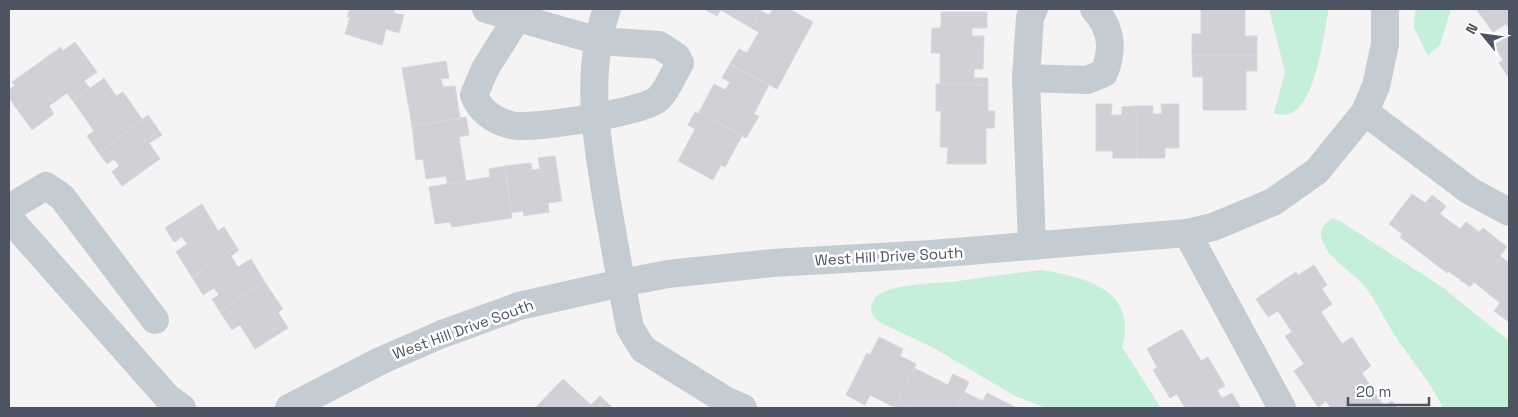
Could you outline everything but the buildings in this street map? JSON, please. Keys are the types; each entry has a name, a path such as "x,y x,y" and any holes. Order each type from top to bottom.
{"street":[{"path":"486,9 599,41 659,45 677,58 680,63 658,99 640,108 545,125 511,126 486,114 478,106 474,95 485,69 517,18"},
{"path":"607,9 602,23 595,72 595,131 630,328 643,349 724,400 743,408"},
{"path":"1032,246 1026,78 1030,17 1034,9"},
{"path":"1026,78 1087,80 1104,73 1111,56 1110,38 1094,9"},
{"name":"West Hill Drive South","path":"289,408 380,361 442,334 519,306 622,282 668,274 772,263 1032,246 1187,233 1213,227 1273,202 1317,171 1365,112 1376,86 1385,44 1385,9"},
{"path":"1365,112 1470,191 1509,212"},
{"path":"9,208 46,186 62,197 155,320"},
{"path":"9,218 168,398 182,408"},
{"path":"1187,233 1282,408"}],"green space":[{"path":"1269,9 1329,9 1320,57 1308,94 1299,107 1288,114 1274,113 1285,72"},
{"path":"1415,9 1451,9 1440,45 1428,56 1414,28"},
{"path":"1332,218 1340,221 1442,287 1509,341 1509,408 1443,408 1394,334 1370,293 1325,247 1321,233 1325,225"},
{"path":"1042,270 1075,277 1091,283 1115,299 1122,312 1125,327 1122,347 1161,408 1047,408 1015,396 932,347 881,323 872,313 871,307 876,297 896,288"}]}
